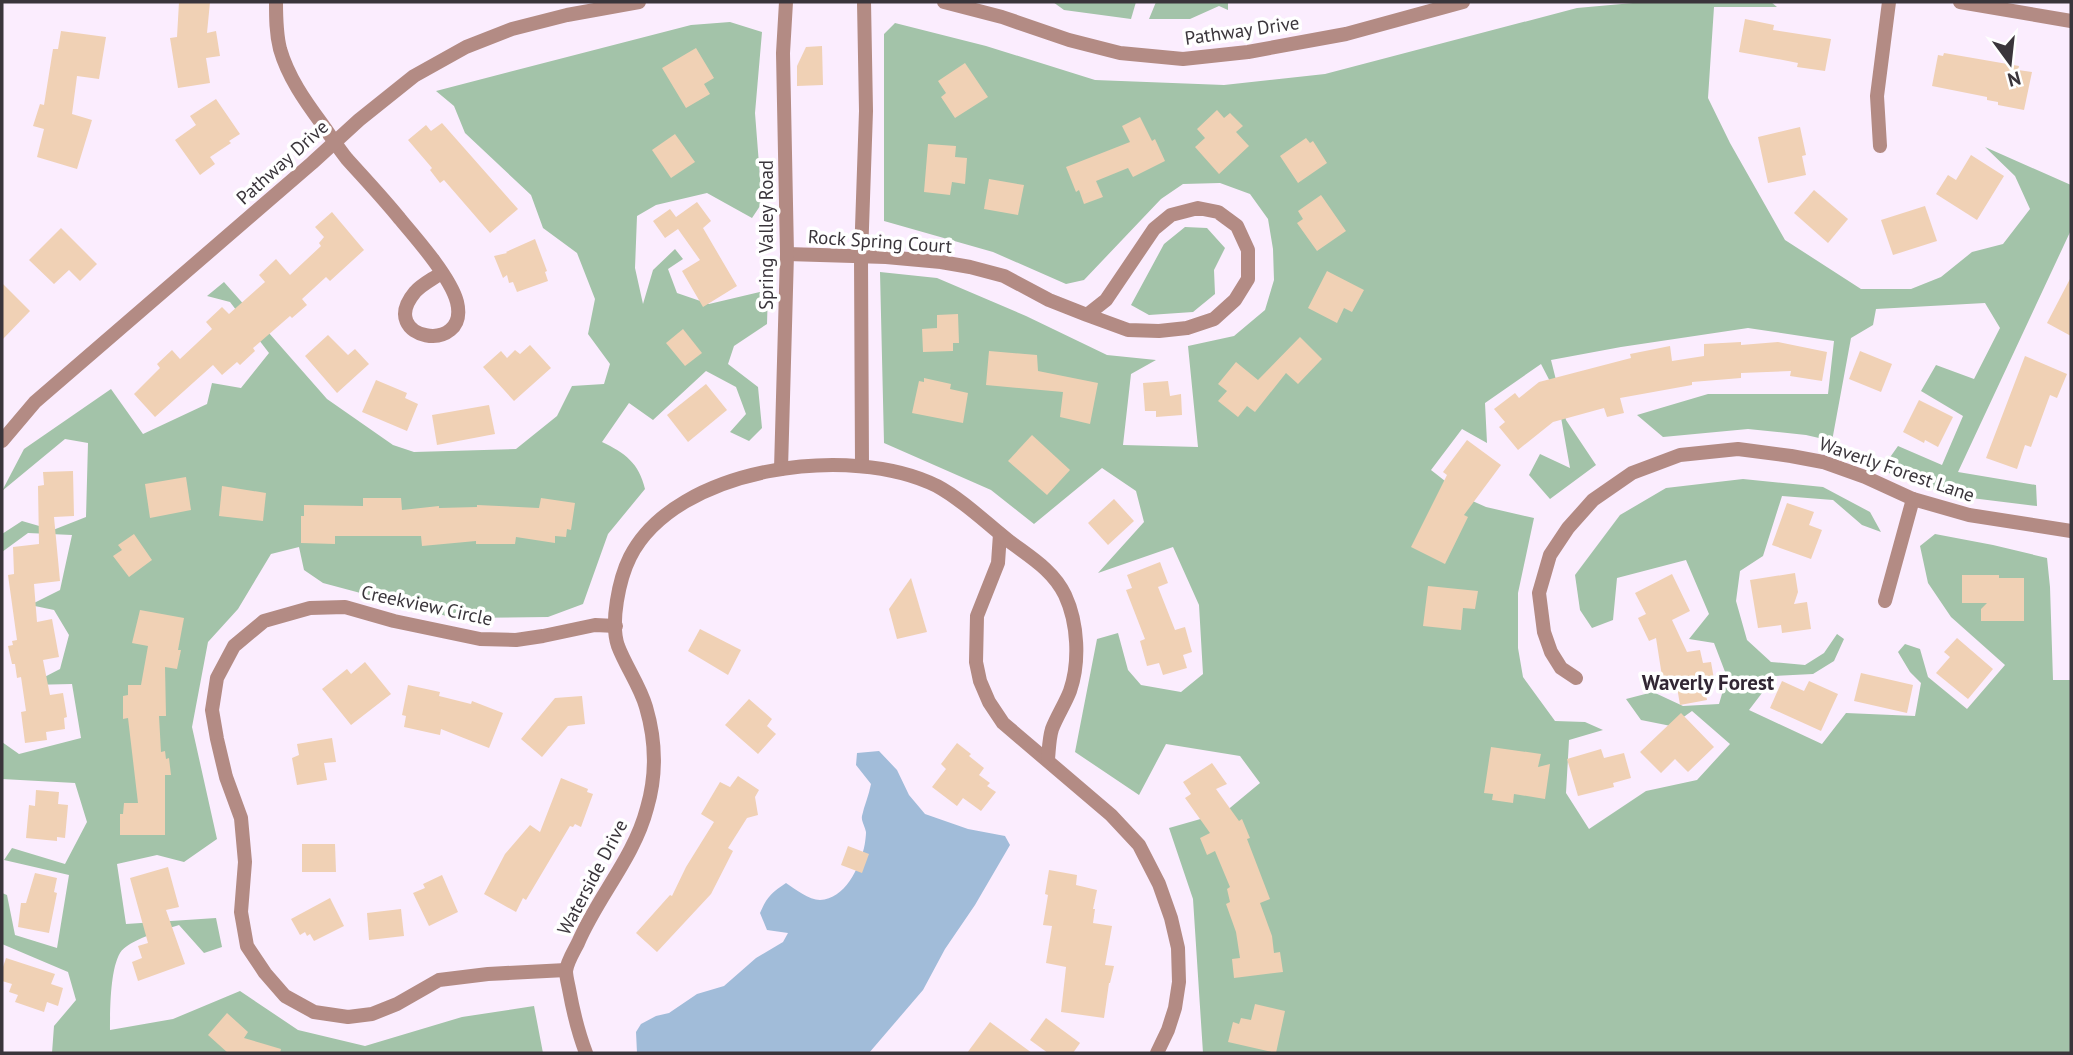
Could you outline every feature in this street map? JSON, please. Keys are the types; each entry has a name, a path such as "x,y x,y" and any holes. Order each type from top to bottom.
{"street":[{"path":"276,2 275,26 281,51 289,73 309,107 344,156 377,190 429,254 441,273 454,295 458,313 454,324 439,336 422,336 410,326 406,312 409,302 416,291 441,273"},
{"name":"Pathway Drive","path":"2,441 35,402 335,141 414,76 466,47 512,29 567,15 639,2"},
{"name":"Spring Valley Road","path":"781,469 787,254 783,53 786,2"},
{"path":"862,466 862,257 866,111 864,2"},
{"name":"Pathway Drive","path":"944,2 1120,53 1184,59 1248,52 1346,34 1463,2"},
{"path":"1880,146 1877,96 1889,2"},
{"path":"1960,2 2036,9 2071,21"},
{"name":"Rock Spring Court","path":"787,254 886,257 970,267 1004,276 1049,300 1128,330 1159,331 1187,328 1214,319 1235,300 1248,279 1248,250 1237,226 1218,212 1198,208 1171,215 1154,229 1106,300 1087,314"},
{"name":"Waverly Forest Lane","path":"1576,678 1561,668 1551,652 1544,632 1539,593 1550,555 1568,528 1593,500 1632,473 1680,455 1738,449 1823,462 1913,499 1969,515 2071,531"},
{"name":"Waterside Drive","path":"566,970 588,919 639,834 654,779 656,756 645,704 617,642 617,608 622,577 644,534 663,515 700,494 738,479 781,469 821,465 862,466 905,474 937,486 1032,556 1051,574 1065,596 1076,654 1075,670 1067,699 1052,728 1048,760"},
{"path":"1885,601 1913,499"},
{"path":"1000,534 998,563 977,616 976,662 980,681 989,702 1003,723 1111,815 1139,845 1159,884 1178,948 1179,982 1175,1008 1157,1053"},
{"name":"Creekview Circle","path":"566,970 488,974 439,981 372,1014 348,1017 314,1012 285,996 247,946 241,912 245,862 241,818 226,777 212,709 217,678 234,646 264,621 310,608 345,607 394,621 480,639 516,640 595,625 616,626"},
{"path":"566,970 575,1023 586,1053"}],"green space":[{"path":"1053,2 1136,2 1131,19 1064,10"},
{"path":"1156,2 1228,2 1228,10 1219,6 1190,19 1149,19"},
{"path":"1644,2 1771,2 1777,7 1714,7 1708,98 1730,143 1785,240 1861,289 1911,289 1941,277 1972,252 2003,244 2030,209 2015,176 1985,147 2071,185 2071,230 1958,472 2036,485 2037,506 1947,495 1881,470 1898,446 1942,465 1963,416 1921,391 1936,365 1974,379 2000,328 1985,303 1876,309 1873,325 1851,338 1832,441 1806,435 1748,429 1663,437 1637,415 1708,394 1828,394 1834,341 1748,328 1551,360 1566,420 1596,465 1550,499 1529,475 1540,454 1570,468 1557,395 1541,364 1485,403 1487,443 1462,429 1431,470 1468,499 1486,507 1534,518 1518,593 1518,648 1523,677 1555,721 1585,722 1603,730 1569,740 1566,793 1589,829 1646,791 1697,780 1730,744 1692,711 1671,726 1641,720 1626,699 1653,692 1683,706 1719,704 1727,677 1714,643 1689,639 1709,614 1686,560 1617,578 1613,620 1592,628 1580,610 1575,575 1620,515 1666,488 1743,479 1823,487 1870,512 1881,532 1862,525 1833,500 1782,496 1763,556 1740,571 1736,601 1747,640 1771,662 1805,665 1824,653 1837,634 1844,639 1834,661 1813,674 1775,676 1749,710 1822,744 1846,713 1915,716 1921,683 1910,672 1898,652 1905,644 1920,649 1928,677 1967,709 2005,665 1951,617 1928,583 1920,546 1935,534 2047,558 2053,680 2071,680 2071,1053 1203,1053 1193,899 1169,828 1225,812 1260,783 1240,756 1166,744 1139,795 1075,752 1097,639 1118,633 1128,670 1141,685 1181,692 1203,674 1199,605 1173,547 1098,573 1144,522 1136,491 1102,468 1034,524 991,490 884,443 880,272 937,278 1026,316 1107,355 1156,360 1131,374 1123,445 1198,447 1188,346 1234,336 1265,310 1274,280 1268,219 1250,194 1220,183 1183,184 1161,199 1084,280 1066,284 993,252 884,221 884,34 895,23 986,46 1095,80 1224,85 1325,74 1577,8"},
{"path":"730,22 762,32 755,113 762,203 752,218 707,193 656,205 637,216 635,268 643,304 653,270 675,249 683,259 668,269 677,293 709,304 768,290 767,324 734,346 728,364 758,387 762,428 749,441 730,432 746,414 736,387 706,371 653,420 629,403 602,442 630,460 639,472 645,489 608,534 583,604 548,617 454,618 323,583 304,570 299,547 271,554 238,609 208,642 192,727 217,839 184,862 157,855 117,864 126,924 216,918 222,947 204,953 179,925 147,936 124,948 114,970 110,1030 173,1019 240,991 298,1030 365,1046 462,1017 534,1006 543,1053 52,1053 54,1026 76,1000 68,972 2,944 2,893 7,895 15,935 57,948 69,875 4,860 12,848 65,864 87,822 75,783 2,779 2,742 19,754 81,738 72,684 29,685 60,669 69,635 54,610 30,605 60,590 72,535 28,533 2,552 2,534 22,521 53,530 86,517 88,443 65,439 2,491 24,449 111,389 143,434 207,404 212,383 241,388 269,353 230,302 207,296 224,282 327,399 393,445 414,452 516,449 557,416 572,386 604,384 610,364 588,334 595,299 577,253 543,228 531,195 465,133 454,106 436,91 691,25"},
{"path":"1185,227 1207,228 1225,248 1214,270 1215,294 1193,312 1149,315 1131,305 1164,244"}],"water":[{"path":"879,751 897,770 909,795 925,814 968,829 1005,836 1010,845 975,905 945,949 923,990 869,1053 637,1053 636,1032 641,1024 669,1013 697,994 724,986 756,958 783,942 788,933 767,930 760,913 767,899 777,890 786,883 807,896 820,900 837,894 844,888 859,864 864,846 866,832 862,816 871,784 856,765 857,753"}],"building":[{"path":"179,2 210,2 207,33 216,31 220,56 206,58 210,83 178,88 170,38 177,37"},
{"path":"1745,19 1774,25 1773,30 1831,39 1825,71 1797,67 1798,63 1739,52"},
{"path":"61,31 106,37 99,79 77,76 72,114 92,120 77,169 37,157 44,129 33,126 40,104 44,105 53,49 58,49"},
{"path":"822,46 823,85 797,86 797,66 806,47"},
{"path":"696,48 714,78 704,84 710,94 686,108 662,68"},
{"path":"1944,53 2019,66 2018,70 2032,72 2024,110 1998,105 1998,102 1987,100 1987,97 1932,86 1938,55 1943,56"},
{"path":"965,63 988,97 955,118 941,97 946,93 938,81"},
{"path":"216,99 240,134 210,157 215,164 200,175 175,140 196,125 190,116"},
{"path":"1217,110 1224,118 1230,113 1243,126 1236,132 1249,146 1219,174 1195,147 1205,138 1197,129"},
{"path":"1140,117 1152,141 1155,139 1165,161 1133,177 1128,168 1096,181 1103,197 1084,204 1066,167 1130,142 1122,126"},
{"path":"442,123 518,209 490,233 444,180 440,183 430,170 432,168 408,140 426,125 431,131"},
{"path":"1800,127 1806,155 1802,156 1806,175 1768,183 1758,137"},
{"path":"675,134 695,162 671,178 652,150"},
{"path":"1306,138 1310,143 1313,141 1327,163 1298,183 1280,156"},
{"path":"928,144 956,146 955,157 967,158 965,184 952,182 950,195 924,192"},
{"path":"1971,155 2004,176 1977,220 1936,194 1948,175 1956,180"},
{"path":"989,179 1024,185 1018,215 984,209"},
{"path":"1814,190 1848,219 1828,243 1794,213"},
{"path":"1321,195 1346,231 1317,251 1297,223 1303,219 1298,211"},
{"path":"697,202 711,221 703,228 737,286 703,307 682,271 700,260 678,229 665,238 653,221 670,209 676,217"},
{"path":"1925,206 1937,241 1893,255 1881,220"},
{"path":"332,212 364,250 330,281 326,277 302,299 307,305 253,348 255,351 240,365 237,362 222,375 213,365 155,417 134,394 160,368 157,364 172,350 180,359 212,329 206,322 222,307 229,314 265,282 259,275 276,259 290,275 321,246 319,243 324,237 315,227"},
{"path":"61,228 97,264 80,281 69,270 54,284 29,260"},
{"path":"535,239 548,281 517,292 513,282 509,283 507,275 503,278 494,256 507,253"},
{"path":"1327,271 1364,290 1352,312 1344,308 1337,323 1308,308"},
{"path":"2071,277 2071,336 2047,323"},
{"path":"2,283 30,311 2,340"},
{"path":"958,314 959,343 953,343 953,351 923,352 922,329 937,328 937,315"},
{"path":"683,329 702,353 685,366 666,343"},
{"path":"328,335 348,355 355,349 369,364 337,393 305,356"},
{"path":"1300,337 1322,359 1298,384 1286,373 1255,412 1247,406 1238,417 1218,401 1227,391 1218,384 1236,362 1258,380"},
{"path":"1741,342 1741,345 1778,342 1827,352 1822,381 1790,376 1791,371 1741,373 1741,378 1692,382 1692,385 1620,398 1624,413 1607,417 1604,408 1553,422 1518,450 1499,427 1505,422 1494,409 1515,393 1519,398 1539,382 1631,358 1630,354 1670,346 1672,361 1704,356 1704,344"},
{"path":"530,345 551,368 514,401 483,367 501,351 507,358 515,350 520,354"},
{"path":"989,351 1037,355 1038,371 1098,383 1090,424 1060,417 1063,392 986,385"},
{"path":"1860,351 1892,364 1881,392 1849,379"},
{"path":"2025,356 2067,374 2057,398 2050,395 2031,447 2025,445 2017,469 1986,458"},
{"path":"924,378 951,384 950,389 968,393 963,423 912,413 919,381 924,382"},
{"path":"376,380 407,393 405,398 418,404 407,431 362,412"},
{"path":"1168,381 1170,396 1181,394 1182,415 1156,417 1156,411 1145,411 1143,383"},
{"path":"706,384 727,410 688,442 667,415"},
{"path":"1919,400 1953,417 1938,447 1903,432"},
{"path":"489,405 495,434 437,445 432,415"},
{"path":"1032,435 1070,470 1047,495 1008,461"},
{"path":"1467,440 1501,465 1464,515 1468,517 1445,564 1411,547 1447,475 1443,472"},
{"path":"73,471 74,516 54,517 60,581 34,584 37,622 52,619 59,657 43,660 50,695 63,693 67,717 64,718 65,729 46,732 47,740 25,743 21,712 26,711 21,677 17,678 8,646 17,640 8,575 14,574 13,547 39,544 38,486 44,485 43,472"},
{"path":"186,477 191,510 150,518 145,484"},
{"path":"222,486 266,493 263,521 219,516"},
{"path":"363,498 401,498 402,510 477,505 539,508 541,498 575,503 571,530 567,529 566,537 555,536 555,543 516,537 515,544 476,544 476,541 422,546 421,536 335,536 335,544 301,543 301,516 304,516 304,505 363,506"},
{"path":"1114,499 1134,521 1108,545 1088,523"},
{"path":"1787,503 1814,512 1809,525 1822,530 1811,559 1772,545"},
{"path":"134,534 152,560 129,577 113,556 122,550 118,545"},
{"path":"1160,562 1168,583 1158,587 1175,630 1185,627 1192,652 1183,655 1187,668 1163,675 1159,663 1147,666 1140,641 1145,639 1126,590 1132,588 1127,575"},
{"path":"1795,573 1798,592 1794,604 1807,602 1811,629 1782,633 1781,625 1758,628 1750,580"},
{"path":"1672,574 1690,611 1672,620 1687,652 1700,650 1703,663 1711,662 1714,679 1704,681 1707,700 1680,705 1677,687 1664,689 1656,638 1649,641 1638,618 1646,614 1635,593"},
{"path":"1962,575 2024,578 2024,621 1981,621 1981,609 1987,603 1962,603"},
{"path":"911,578 927,632 897,639 889,609"},
{"path":"1428,586 1478,591 1475,609 1463,608 1461,630 1423,626"},
{"path":"140,610 184,618 177,669 165,667 166,716 159,716 161,752 165,751 166,759 169,758 171,775 165,775 165,835 120,835 120,814 123,814 124,803 138,803 128,718 123,719 123,696 128,695 128,685 141,685 148,646 132,643"},
{"path":"700,629 741,650 728,675 688,651"},
{"path":"1957,638 1993,669 1968,699 1936,673 1950,657 1944,652"},
{"path":"365,662 391,694 351,725 322,689 347,669 351,674"},
{"path":"1861,673 1913,685 1907,713 1854,701"},
{"path":"1782,681 1804,691 1809,681 1838,694 1821,731 1770,708"},
{"path":"408,685 440,692 439,696 471,704 472,701 503,713 489,748 441,729 440,735 404,727 406,716 402,715"},
{"path":"582,696 585,724 568,726 542,757 521,739 555,698"},
{"path":"749,699 772,719 767,726 776,734 758,754 725,725"},
{"path":"1681,713 1714,747 1688,772 1675,759 1661,773 1640,752"},
{"path":"332,738 336,762 324,763 327,780 297,785 292,758 299,755 297,744"},
{"path":"957,743 984,768 979,775 990,783 987,786 996,792 981,811 963,798 957,806 932,787 946,769 941,764"},
{"path":"1491,747 1541,754 1538,767 1550,764 1545,799 1514,794 1513,803 1492,800 1493,794 1484,793"},
{"path":"1601,749 1604,758 1624,753 1631,778 1613,783 1614,787 1578,796 1567,759"},
{"path":"1212,763 1227,784 1216,789 1239,821 1242,819 1250,838 1247,839 1270,899 1260,903 1272,936 1274,953 1280,952 1283,972 1234,978 1232,959 1240,958 1236,932 1226,904 1230,902 1227,889 1230,887 1215,851 1207,855 1200,838 1210,833 1185,798 1191,794 1183,782"},
{"path":"738,776 759,790 755,797 758,815 747,818 728,848 733,851 711,894 657,952 636,933 670,895 672,896 686,867 714,822 701,814 720,782 730,787"},
{"path":"561,778 588,789 587,792 593,794 581,827 575,824 570,826 516,912 484,894 505,854 530,825 540,832"},
{"path":"36,790 59,792 58,804 68,805 65,838 57,837 57,841 26,838 29,805 35,806"},
{"path":"302,844 335,844 336,872 302,872"},
{"path":"848,846 869,854 862,873 841,865"},
{"path":"168,867 179,907 166,910 185,964 138,981 132,962 142,958 138,946 148,943 130,878"},
{"path":"1049,870 1077,875 1076,885 1097,890 1093,923 1112,926 1105,965 1114,966 1104,1018 1061,1012 1066,967 1046,963 1052,926 1043,925"},
{"path":"35,873 57,878 54,892 57,893 49,933 18,927 21,903 26,903"},
{"path":"442,875 458,912 429,926 413,893 425,888 423,884"},
{"path":"330,898 344,926 314,941 310,934 307,936 305,932 300,935 291,919"},
{"path":"401,909 404,936 369,940 367,913"},
{"path":"6,958 55,974 51,984 63,988 58,1006 47,1002 44,1012 15,1002 18,995 9,992 12,984 2,981"},
{"path":"1255,1004 1285,1011 1276,1053 1228,1042 1233,1022 1239,1024 1241,1018 1251,1020"},
{"path":"227,1013 248,1032 244,1038 281,1049 280,1053 228,1053 208,1035"},
{"path":"1046,1018 1080,1043 1073,1053 1048,1053 1030,1040"},
{"path":"990,1022 1032,1053 967,1053"}],"district":[{"name":"Waverly Forest","path":"1708,683"}]}
